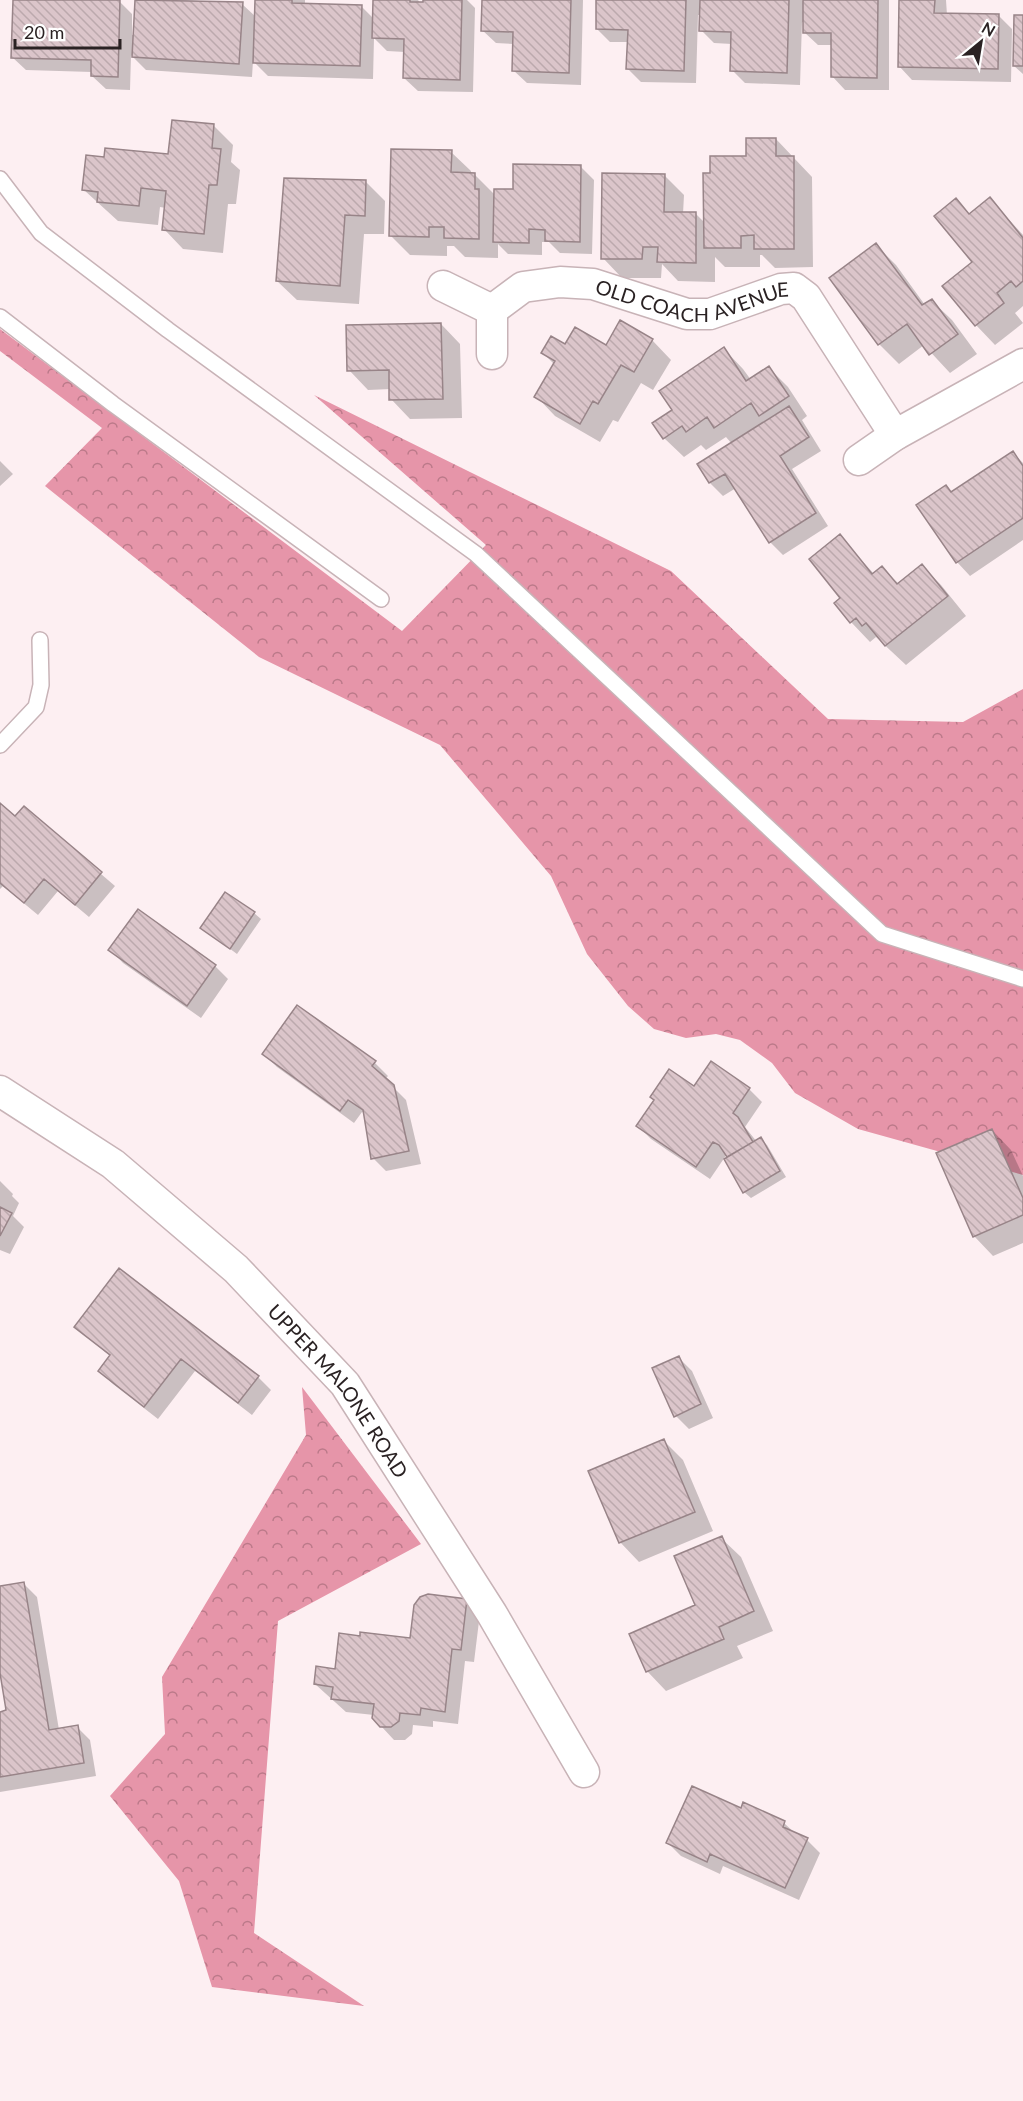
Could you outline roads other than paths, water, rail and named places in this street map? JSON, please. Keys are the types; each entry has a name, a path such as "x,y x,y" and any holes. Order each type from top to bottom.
{"street":[{"name":"OLD COACH AVENUE","path":"492,310 523,287 560,282 592,284 687,314 699,315 710,314 781,288 794,288 806,297 895,435"},
{"path":"443,286 492,310 492,354"},
{"path":"859,460 895,435 1023,364"},
{"name":"UPPER MALONE ROAD","path":"0,1091 113,1164 236,1269 345,1384 492,1614 584,1772"}],"lane":[{"path":"0,179 41,233 168,330 476,554 882,934 1023,979"},
{"path":"0,317 113,404 381,598"},
{"path":"0,745 36,707 41,685 40,640"}]}
